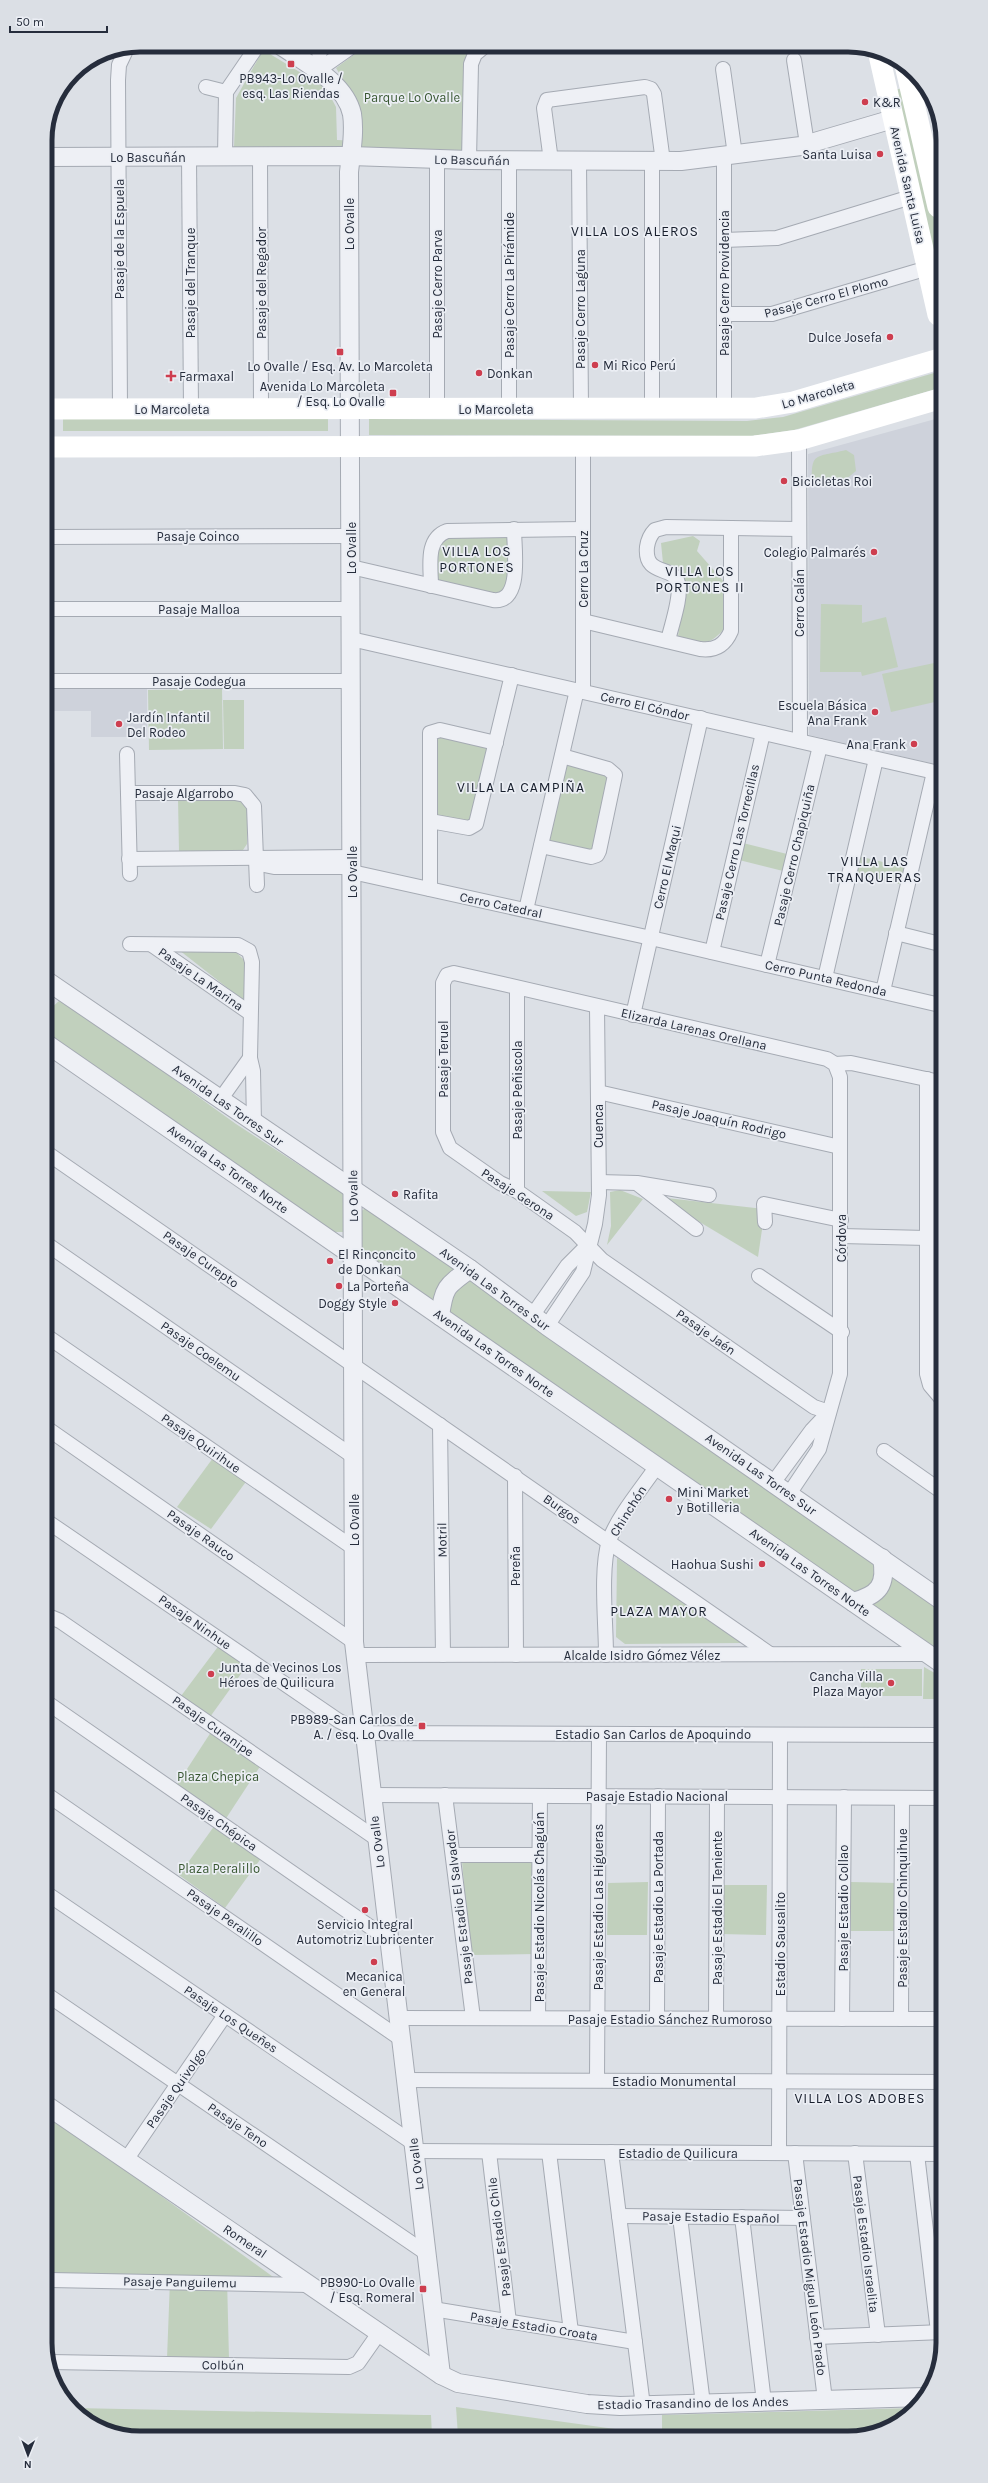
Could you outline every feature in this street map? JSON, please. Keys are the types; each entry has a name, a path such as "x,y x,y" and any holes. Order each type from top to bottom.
{"main road":[{"name":"Avenida Santa Luisa","path":"880,59 936,306"},
{"name":"Avenida Santa Luisa","path":"909,77 936,198"},
{"name":"Lo Marcoleta","path":"52,409 724,409 782,405 936,360"},
{"path":"52,447 755,446 799,440 936,400"}],"street":[{"path":"225,157 226,92 253,52"},
{"name":"Lo Ovalle","path":"290,52 317,71 338,89 350,108 353,128 349,172 349,409 351,536 355,1648 441,2375"},
{"path":"317,71 320,52"},
{"path":"317,71 344,52"},
{"path":"469,160 471,64 476,52"},
{"name":"Pasaje de la Espuela","path":"120,409 118,72 125,54"},
{"path":"794,60 807,144"},
{"name":"Pasaje Cerro Providencia","path":"723,69 729,156 724,240 724,409"},
{"path":"883,75 901,70"},
{"path":"551,161 544,108 547,100 645,87 651,89 654,94 657,162 652,409"},
{"path":"206,88 226,92"},
{"name":"Lo Bascuñán","path":"52,157 351,156 509,161 657,162 729,156 807,144 893,119"},
{"name":"Pasaje del Regador","path":"260,156 261,409"},
{"name":"Pasaje del Tranque","path":"189,157 191,409"},
{"name":"Pasaje Cerro Parva","path":"437,159 437,409"},
{"name":"Pasaje Cerro La Pirámide","path":"509,161 509,409"},
{"name":"Pasaje Cerro Laguna","path":"579,161 581,409"},
{"path":"724,240 777,238 911,197"},
{"name":"Pasaje Cerro El Plomo","path":"724,314 772,314 928,268"},
{"name":"Cerro Calán","path":"799,440 800,741"},
{"name":"Cerro La Cruz","path":"526,910 562,756 580,691 583,621 583,446"},
{"path":"668,641 679,593 678,583 674,576 655,567 649,561 647,548 652,533 666,527 799,529"},
{"path":"583,621 668,641 711,649 721,645 728,637 731,628 731,528"},
{"path":"431,586 432,546 435,539 442,532 457,529 583,529"},
{"path":"351,567 493,600 506,599 513,587 514,529"},
{"name":"Pasaje Coinco","path":"52,537 351,536"},
{"name":"Pasaje Malloa","path":"52,609 351,609"},
{"name":"Cerro El Cóndor","path":"351,638 936,772"},
{"path":"430,821 466,828 474,826 512,675"},
{"name":"Pasaje Codegua","path":"52,681 351,681"},
{"name":"Cerro El Maqui","path":"633,1015 701,718"},
{"path":"430,889 430,733 440,730 496,743"},
{"name":"Pasaje Cerro Las Torrecillas","path":"712,952 763,732"},
{"name":"Pasaje Cerro Chapiquiña","path":"768,965 820,746"},
{"name":"Pasaje Algarrobo","path":"127,754 130,874"},
{"path":"541,846 591,857 597,855 599,851 615,775 608,768 562,756"},
{"path":"825,978 876,759"},
{"path":"883,992 896,933 936,776"},
{"name":"Pasaje Algarrobo","path":"128,793 235,792 245,795 254,806 257,885"},
{"path":"129,859 255,859 352,865"},
{"name":"Cerro Catedral","path":"352,865 430,889 712,952"},
{"path":"896,933 936,943"},
{"name":"Pasaje La Marina","path":"130,944 238,945 246,948 251,954 253,1001 250,1014 250,1058 253,1071 254,1123"},
{"name":"Pasaje La Marina","path":"152,945 250,1014"},
{"name":"Cerro Punta Redonda","path":"712,952 936,1004"},
{"name":"Elizarda Larenas Orellana","path":"447,975 454,973 827,1059 835,1064 851,1063 934,1081"},
{"name":"Pasaje Teruel","path":"446,1144 443,1132 443,983 447,975"},
{"name":"Avenida Las Torres Sur","path":"52,984 353,1192 470,1269 532,1316 936,1596"},
{"name":"Pasaje Peñiscola","path":"517,988 517,1191"},
{"name":"Cuenca","path":"547,1326 583,1272 595,1224 599,1182 597,1007"},
{"name":"Avenida Las Torres Norte","path":"52,1047 935,1658"},
{"path":"220,1100 250,1058"},
{"name":"Córdova","path":"789,1494 820,1449 840,1374 842,1332 840,1077 835,1064"},
{"path":"934,1081 934,1330 928,1380 936,1393"},
{"name":"Pasaje Joaquín Rodrigo","path":"598,1092 840,1147"},
{"name":"Pasaje Gerona","path":"446,1144 500,1183 517,1191 589,1244"},
{"name":"Pasaje Curepto","path":"52,1156 354,1365"},
{"path":"599,1182 637,1183 709,1195"},
{"path":"637,1183 696,1229"},
{"path":"765,1222 764,1204 841,1220"},
{"path":"841,1236 934,1240"},
{"name":"Cuenca","path":"532,1316 567,1266 589,1244"},
{"name":"Pasaje Jaén","path":"589,1244 598,1257 615,1269 814,1407 830,1412"},
{"name":"Pasaje Coelemu","path":"52,1248 354,1457"},
{"path":"440,1316 444,1291 453,1281 470,1269"},
{"path":"759,1276 842,1332"},
{"name":"Pasaje Quirihue","path":"52,1340 354,1549"},
{"name":"Burgos","path":"354,1365 770,1654"},
{"name":"Córdova","path":"773,1483 806,1438 830,1412"},
{"name":"Motril","path":"440,1424 443,1655"},
{"name":"Pasaje Rauco","path":"52,1432 355,1648"},
{"path":"806,1438 814,1440 820,1449"},
{"path":"884,1451 936,1487"},
{"name":"Chinchón","path":"606,1655 606,1563 609,1542 615,1528 657,1466"},
{"name":"Pereña","path":"515,1476 516,1655"},
{"name":"Pasaje Ninhue","path":"52,1525 338,1721 364,1733"},
{"path":"853,1602 872,1595 880,1589 884,1580 882,1558"},
{"name":"Pasaje Curanipe","path":"52,1618 66,1625 377,1839"},
{"name":"Alcalde Isidro Gómez Vélez","path":"355,1648 443,1655 770,1654 935,1658"},
{"name":"Pasaje Chépica","path":"52,1706 389,1940"},
{"name":"Estadio San Carlos de Apoquindo","path":"364,1733 936,1735"},
{"name":"Pasaje Estadio Las Higueras","path":"597,2080 599,1734"},
{"name":"Estadio Sausalito","path":"779,2153 780,1735"},
{"name":"Pasaje Estadio Nacional","path":"372,1795 936,1798"},
{"name":"Pasaje Estadio El Salvador","path":"446,1795 473,2018"},
{"name":"Pasaje Estadio Nicolás Chaguán","path":"538,2018 540,1796"},
{"name":"Pasaje Estadio La Portada","path":"658,1796 658,2018"},
{"name":"Pasaje Estadio El Teniente","path":"716,2019 717,1797"},
{"name":"Pasaje Estadio Collao","path":"842,2019 844,1797"},
{"name":"Pasaje Peralillo","path":"52,1798 401,2039"},
{"name":"Pasaje Estadio Chinquihue","path":"901,2019 902,1798"},
{"path":"453,1855 539,1856"},
{"name":"Pasaje Los Queñes","path":"52,1897 414,2147"},
{"name":"Pasaje Teno","path":"52,1998 426,2253"},
{"name":"Pasaje Quivolgo","path":"126,2160 225,2016"},
{"name":"Pasaje Estadio Sánchez Rumoroso","path":"398,2018 936,2019"},
{"name":"Estadio Monumental","path":"406,2080 936,2082"},
{"name":"Romeral","path":"52,2109 441,2375"},
{"name":"Estadio de Quilicura","path":"414,2147 489,2152 936,2154"},
{"name":"Pasaje Estadio Chile","path":"489,2152 509,2322"},
{"path":"549,2152 571,2332"},
{"path":"611,2152 643,2406"},
{"name":"Pasaje Estadio Miguel León Prado","path":"795,2153 825,2400"},
{"name":"Pasaje Estadio Israelita","path":"855,2154 878,2335"},
{"path":"917,2154 936,2295"},
{"name":"Pasaje Estadio Español","path":"619,2216 803,2218"},
{"path":"680,2217 703,2404"},
{"path":"742,2217 764,2402"},
{"name":"Pasaje Panguilemu","path":"52,2280 310,2285"},
{"name":"Pasaje Estadio Croata","path":"433,2310 635,2342"},
{"path":"818,2337 936,2332"},
{"name":"Colbún","path":"55,2362 349,2367 358,2363 379,2333"},
{"name":"Estadio Trasandino de los Andes","path":"441,2375 468,2386 587,2404 643,2406 917,2397"}],"shaded area":[{"name":"Colegio Palmarés","path":"936,419 936,764 809,735 808,454"},
{"name":"Jardín Infantil Del Rodeo","path":"54,689 147,689 147,737 91,737 91,711 54,711"}],"green space":[{"name":"Parque Lo Ovalle","path":"262,52 280,52 270,54 326,88 336,107 337,140 361,141 359,105 336,68 358,52 468,52 469,54 464,150 234,147 236,98"},
{"path":"906,87 936,217 936,264 895,90"},
{"path":"934,373 936,389 794,430 751,436 369,435 369,419 747,421 783,417"},
{"path":"63,417 328,418 328,431 63,431"},
{"path":"846,450 854,455 856,471 840,484 812,486 812,467 814,461 821,456"},
{"path":"509,534 511,576 504,597 434,581 434,554 441,536"},
{"path":"693,536 700,541 697,551 725,583 725,628 714,639 704,642 693,641 678,636 686,585 682,569 663,563 661,543"},
{"path":"821,604 862,605 862,623 886,617 898,667 862,676 861,672 820,672"},
{"path":"936,663 936,702 891,712 882,674"},
{"path":"222,689 223,749 149,750 148,690"},
{"path":"223,700 244,700 244,749 224,749"},
{"path":"439,737 489,747 473,823 437,818 436,738"},
{"path":"566,763 611,774 594,851 548,842"},
{"path":"178,798 239,799 247,807 247,844 241,853 179,852"},
{"path":"743,843 787,854 783,871 739,860"},
{"path":"858,856 908,868 903,885 854,873"},
{"path":"233,949 247,963 248,1004 179,950"},
{"path":"59,1001 68,1003 236,1124 349,1197 346,1229 343,1232 332,1232 52,1039 52,1007"},
{"path":"620,1190 643,1199 607,1245 611,1226 610,1192"},
{"path":"542,1191 591,1192 587,1212 576,1216"},
{"path":"658,1197 765,1209 758,1257"},
{"path":"367,1207 936,1605 936,1649 362,1251 360,1248 360,1212"},
{"path":"936,1337 936,1384 932,1378 932,1340"},
{"path":"213,1458 248,1479 211,1529 177,1507"},
{"path":"617,1558 744,1643 625,1644 616,1637"},
{"path":"220,1644 248,1664 210,1717 181,1696"},
{"path":"924,1667 936,1674 936,1699 923,1699"},
{"name":"Cancha Villa Plaza Mayor","path":"861,1669 922,1669 922,1696 861,1696"},
{"name":"Plaza Chepica","path":"211,1732 261,1765 225,1820 176,1786"},
{"name":"Plaza Peralillo","path":"215,1825 262,1857 225,1908 179,1875"},
{"path":"462,1861 536,1862 535,1954 470,1955"},
{"path":"648,1882 647,1935 607,1935 608,1883"},
{"path":"851,1882 898,1883 898,1931 851,1931"},
{"path":"720,1885 767,1885 766,1935 720,1934"},
{"path":"52,2117 276,2279 227,2278 229,2359 167,2359 170,2280 52,2278"},
{"path":"456,2407 629,2431 458,2431"},
{"path":"82,2408 431,2415 432,2431 135,2431 101,2422"},
{"path":"907,2408 887,2422 865,2429 848,2431 662,2431 662,2415"}],"place":[{"name":"PB943-Lo Ovalle / esq. Las Riendas","path":"291,64"},
{"name":"K&R","path":"865,102"},
{"name":"Santa Luisa","path":"880,154"},
{"name":"Dulce Josefa","path":"890,337"},
{"name":"Lo Ovalle / Esq. Av. Lo Marcoleta","path":"340,352"},
{"name":"Mi Rico Perú","path":"595,365"},
{"name":"Donkan","path":"479,373"},
{"name":"Farmaxal","path":"171,376"},
{"name":"Avenida Lo Marcoleta / Esq. Lo Ovalle","path":"393,393"},
{"name":"Bicicletas Roi","path":"784,481"},
{"name":"Colegio Palmarés","path":"874,552"},
{"name":"Escuela Básica Ana Frank","path":"875,712"},
{"name":"Jardín Infantil Del Rodeo","path":"119,724"},
{"name":"Ana Frank","path":"914,744"},
{"name":"Rafita","path":"395,1194"},
{"name":"El Rinconcito de Donkan","path":"330,1261"},
{"name":"La Porteña","path":"339,1286"},
{"name":"Doggy Style","path":"395,1303"},
{"name":"Mini Market y Botilleria","path":"669,1499"},
{"name":"Haohua Sushi","path":"762,1564"},
{"name":"Junta de Vecinos Los Héroes de Quilicura","path":"211,1674"},
{"name":"Cancha Villa Plaza Mayor","path":"891,1683"},
{"name":"PB989-San Carlos de A. / esq. Lo Ovalle","path":"422,1726"},
{"name":"Servicio Integral Automotriz Lubricenter","path":"365,1910"},
{"name":"Mecanica en General","path":"374,1962"},
{"name":"PB990-Lo Ovalle / Esq. Romeral","path":"423,2289"}],"district":[{"name":"VILLA LOS ALEROS","path":"635,231"},
{"name":"VILLA LOS PORTONES","path":"477,560"},
{"name":"VILLA LOS PORTONES II","path":"700,580"},
{"name":"VILLA LA CAMPIÑA","path":"521,787"},
{"name":"VILLA LAS TRANQUERAS","path":"875,870"},
{"name":"PLAZA MAYOR","path":"659,1611"},
{"name":"VILLA LOS ADOBES","path":"860,2098"}]}
